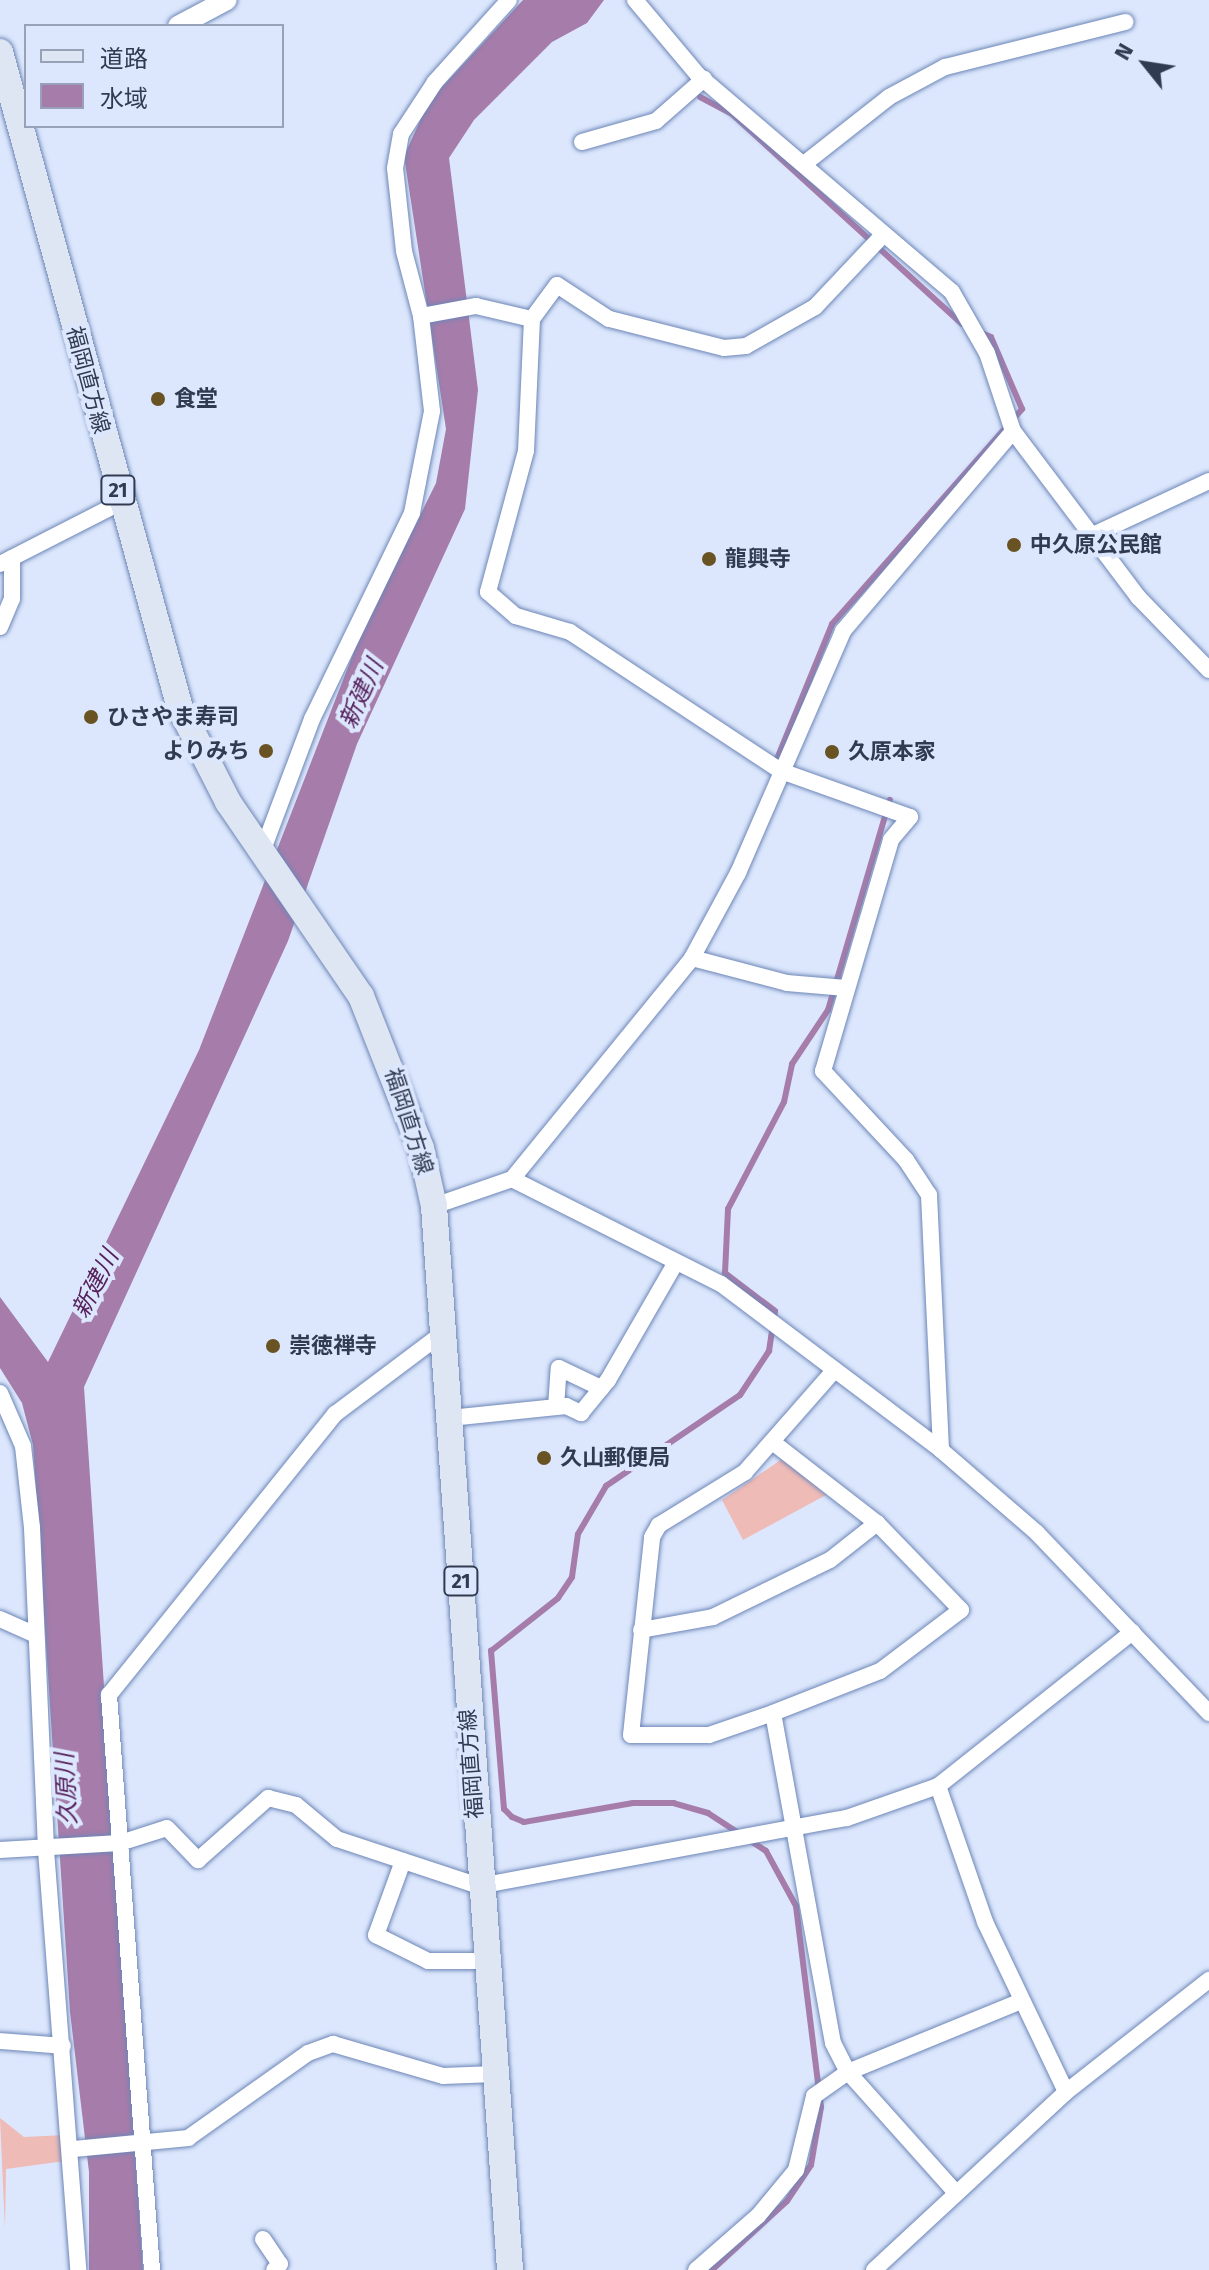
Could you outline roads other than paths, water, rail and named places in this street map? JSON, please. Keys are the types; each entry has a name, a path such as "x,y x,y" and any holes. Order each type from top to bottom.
{"main road":[{"name":"福岡直方線","path":"0,52 180,708 206,767 361,996 388,1055 434,1206 479,1886 510,2270"}],"street":[{"path":"182,24 227,0"},
{"path":"262,852 312,719 412,513 432,411 421,316 399,209 395,168 401,134 435,82 509,0"},
{"path":"635,0 704,79 957,300 987,353 1013,431 1138,597 1209,670"},
{"path":"804,164 889,97 945,67 1125,22"},
{"path":"582,142 656,121 704,79"},
{"path":"882,236 815,307 746,346 724,348 609,319 557,285 532,319 526,451 488,592 516,616 570,632 781,771 910,817 891,840 823,1071 906,1160 929,1195 941,1450"},
{"path":"421,316 476,306 532,319"},
{"path":"434,1206 512,1179 692,958 781,771 843,631 1013,431"},
{"path":"1093,535 1209,481"},
{"path":"0,627 12,599 6,561 121,502"},
{"path":"692,958 787,983 846,988"},
{"path":"512,1179 721,1284 832,1373 941,1450 1132,1632 1209,1713"},
{"path":"450,1418 556,1407 581,1413 601,1388 676,1262"},
{"path":"152,2270 109,1695 335,1414 443,1333"},
{"path":"556,1407 559,1368 601,1388"},
{"path":"775,1444 877,1523 961,1610 880,1671 773,1713 709,1735 631,1735 641,1630 659,1525 745,1472 775,1444 832,1373"},
{"path":"0,1393 23,1446 46,1850 74,2149 78,2270"},
{"path":"641,1630 713,1617 830,1560 877,1523"},
{"path":"0,1619 36,1635"},
{"path":"0,1850 46,1850 120,1843 167,1828 198,1860 268,1798 296,1805 337,1839 479,1886 799,1828 938,1786 1132,1632"},
{"path":"773,1713 799,1828 833,2043 848,2072 956,2193"},
{"path":"938,1786 1019,2002 1066,2092"},
{"path":"403,1861 376,1935 428,1961 485,1961"},
{"path":"874,2270 1066,2092 1209,1980"},
{"path":"696,2270 758,2216 796,2170 814,2096 848,2072 1019,2002"},
{"path":"0,2041 63,2046"},
{"path":"74,2149 143,2146 188,2138 308,2053 333,2044 443,2076 495,2074"},
{"path":"263,2239 280,2264 274,2270"}],"water":[{"path":"523,0 604,0 587,23 552,42 474,120 449,158 478,390 465,509 357,744 288,941 84,1387 143,2270 89,2270 89,2172 70,2012 33,1445 22,1403 0,1368 0,1297 48,1362 199,1050 359,639 436,483 446,429 404,156 429,101"}],"waterway":[{"path":"700,97 732,114 962,324"},
{"path":"777,759 832,624 1022,409 991,337 979,332"},
{"path":"712,2270 787,2201 811,2165 821,2107 796,1906 766,1851 708,1813 674,1803 633,1803 524,1822 512,1817 504,1809 491,1651 558,1598 572,1577 578,1534 606,1486 740,1395 769,1351 775,1311 725,1273 728,1209 784,1102 792,1064 828,1010 890,800"}],"place":[{"name":"食堂","path":"158,399"},
{"name":"中久原公民館","path":"1014,545"},
{"name":"龍興寺","path":"709,559"},
{"name":"ひさやま寿司","path":"91,717"},
{"name":"よりみち","path":"266,751"},
{"name":"久原本家","path":"832,752"},
{"name":"崇徳禅寺","path":"273,1346"},
{"name":"久山郵便局","path":"544,1458"}],"water label":[{"name":"新建川","path":"362,694"},
{"name":"新建川","path":"96,1284"},
{"name":"久原川","path":"67,1789"}]}
